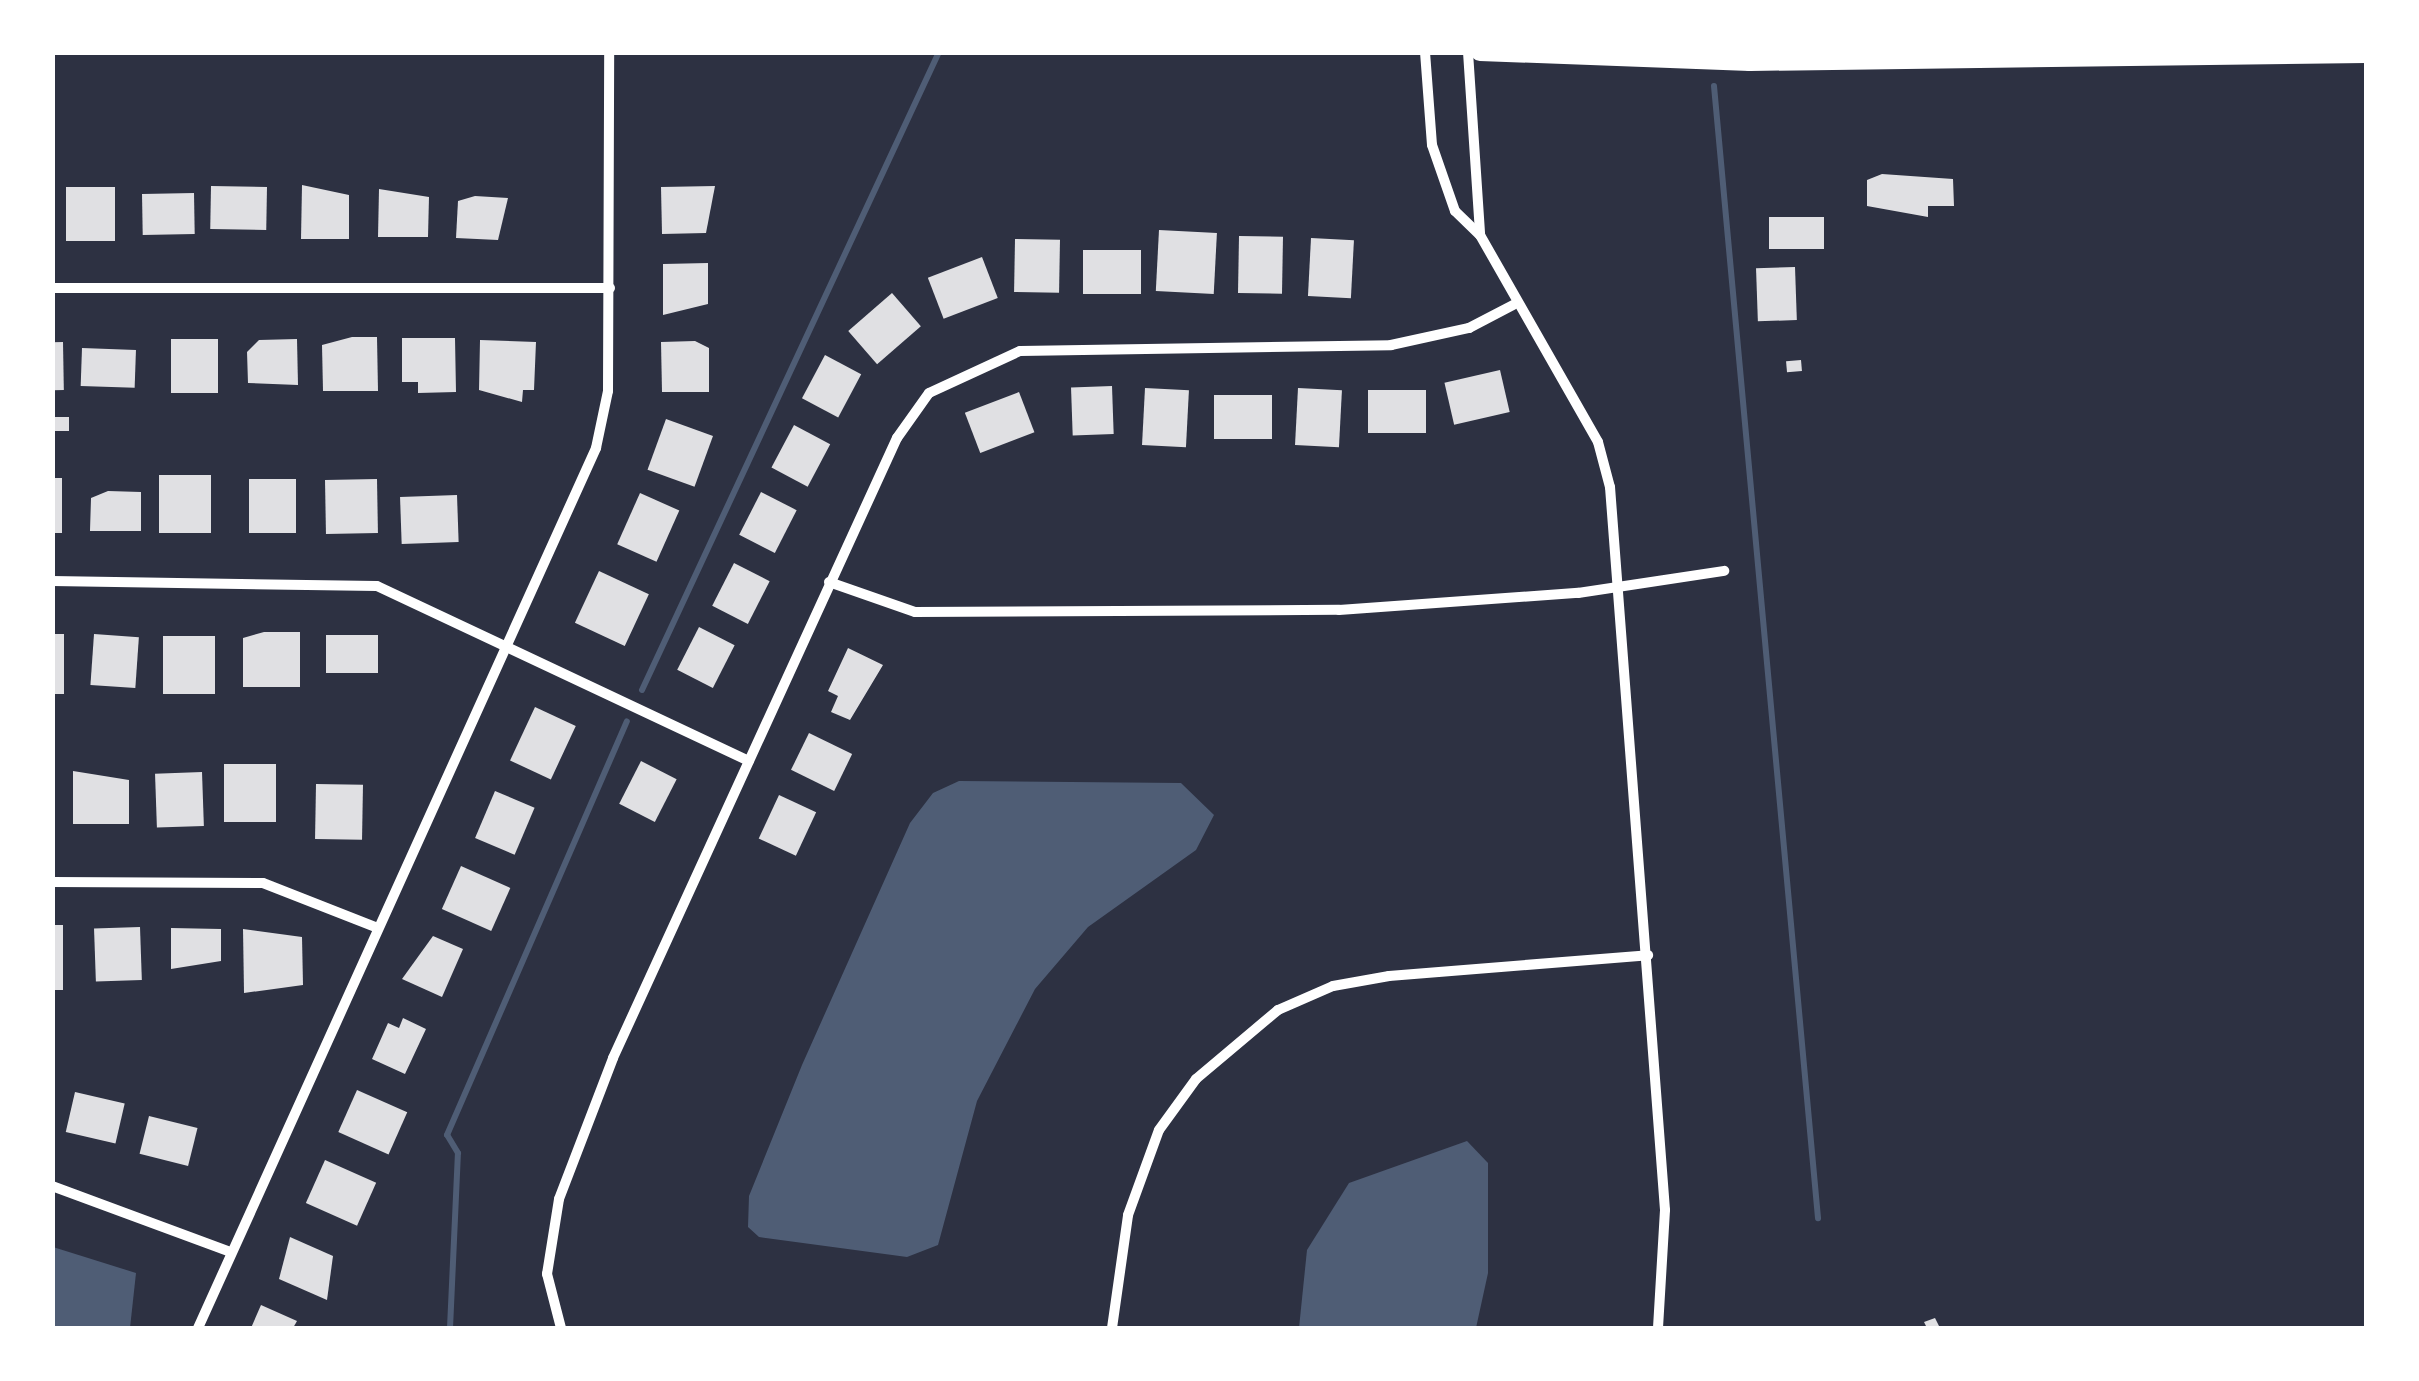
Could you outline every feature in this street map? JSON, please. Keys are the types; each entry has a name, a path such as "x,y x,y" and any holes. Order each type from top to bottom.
{"main road":[{"path":"1480,52 1750,62 2366,54"}],"street":[{"path":"198,1328 510,646 596,448 610,288 609,52"},
{"path":"1426,52 1432,145 1455,211 1480,234 1514,305 1598,442 1620,588 1648,955 1665,1210 1658,1328"},
{"path":"1468,52 1480,234"},
{"path":"52,288 610,288"},
{"path":"561,1328 548,1274 560,1199 612,1058 829,582 909,417 929,392 985,360 1056,347 1390,345 1469,328 1514,305"},
{"path":"829,582 915,612 1339,610 1620,588 1724,571"},
{"path":"52,581 344,581 377,586 748,761"},
{"path":"52,882 263,883 378,928"},
{"path":"1112,1328 1128,1215 1159,1130 1196,1079 1278,1010 1333,986 1389,976 1648,955"},
{"path":"52,1186 230,1252"}],"water":[{"path":"959,781 1181,783 1214,815 1196,850 1088,927 1035,989 977,1101 938,1245 907,1257 759,1237 748,1227 749,1196 802,1065 910,823 933,793"},
{"path":"1467,1141 1488,1163 1488,1273 1476,1328 1299,1328 1307,1250 1349,1183"},
{"path":"53,1247 136,1273 130,1328 53,1328"}],"building":[{"path":"1882,174 1953,179 1954,206 1928,206 1928,217 1867,206 1867,180"},
{"path":"302,185 349,195 349,239 301,239"},
{"path":"211,186 267,187 266,230 210,229"},
{"path":"715,186 706,233 662,234 661,187"},
{"path":"66,187 115,187 115,241 66,241"},
{"path":"379,189 429,197 428,237 378,237"},
{"path":"194,193 195,234 143,235 142,194"},
{"path":"475,196 508,198 498,240 456,238 458,201"},
{"path":"1769,217 1824,217 1824,249 1769,249"},
{"path":"1159,230 1217,233 1214,294 1156,291"},
{"path":"1239,236 1283,237 1282,294 1238,293"},
{"path":"1311,238 1354,240 1351,298 1308,296"},
{"path":"1015,239 1060,240 1059,293 1014,292"},
{"path":"1083,250 1141,250 1141,294 1083,294"},
{"path":"982,257 998,298 944,319 928,278"},
{"path":"708,263 708,304 663,315 663,264"},
{"path":"1795,267 1797,320 1758,321 1756,268"},
{"path":"892,293 921,326 877,364 848,331"},
{"path":"352,337 377,337 378,391 323,391 322,345"},
{"path":"402,338 455,338 456,392 418,393 418,382 402,382"},
{"path":"171,339 218,339 218,393 171,393"},
{"path":"297,339 298,385 248,383 247,352 259,340"},
{"path":"480,340 536,342 534,390 523,390 522,402 479,390"},
{"path":"695,341 709,348 709,392 662,392 661,342"},
{"path":"52,342 63,342 64,390 53,390"},
{"path":"82,348 136,350 135,388 81,386"},
{"path":"825,355 861,374 838,418 802,398"},
{"path":"1801,360 1802,371 1787,372 1786,361"},
{"path":"1500,370 1510,412 1454,425 1444,383"},
{"path":"1112,386 1114,434 1073,435 1071,387"},
{"path":"1145,388 1189,390 1186,447 1142,445"},
{"path":"1298,388 1342,390 1339,447 1295,445"},
{"path":"1368,390 1426,390 1426,433 1368,433"},
{"path":"1019,392 1034,432 980,453 965,413"},
{"path":"1214,395 1272,395 1272,439 1214,439"},
{"path":"52,417 69,417 69,431 52,431"},
{"path":"666,419 713,436 695,487 648,470"},
{"path":"794,425 830,444 808,487 771,467"},
{"path":"159,475 211,475 211,533 159,533"},
{"path":"52,478 62,478 62,533 52,533"},
{"path":"249,479 296,479 296,533 249,533"},
{"path":"377,479 378,533 326,534 325,480"},
{"path":"108,491 141,492 141,531 90,531 91,498"},
{"path":"761,492 797,510 775,553 739,535"},
{"path":"640,493 679,510 657,562 617,544"},
{"path":"457,495 459,542 402,544 400,497"},
{"path":"734,563 770,581 748,624 712,606"},
{"path":"599,571 649,594 625,646 575,623"},
{"path":"699,627 735,645 713,688 677,670"},
{"path":"264,632 300,632 300,687 243,687 243,638"},
{"path":"52,634 64,634 64,694 52,694"},
{"path":"94,634 139,637 135,688 90,685"},
{"path":"326,635 378,635 378,673 326,673"},
{"path":"163,636 215,636 215,694 163,694"},
{"path":"848,648 883,665 850,720 831,712 838,696 828,691"},
{"path":"535,707 576,726 551,779 510,760"},
{"path":"809,733 852,754 834,791 791,770"},
{"path":"641,761 677,779 655,822 619,804"},
{"path":"224,764 276,764 276,822 224,822"},
{"path":"73,771 129,780 129,824 73,824"},
{"path":"202,772 204,826 157,828 155,774"},
{"path":"316,784 363,785 362,840 315,839"},
{"path":"495,791 535,808 515,855 475,838"},
{"path":"779,795 816,812 796,856 759,839"},
{"path":"461,866 510,888 491,931 442,909"},
{"path":"52,925 63,925 63,990 52,990"},
{"path":"140,927 142,980 96,982 94,929"},
{"path":"171,928 221,929 221,961 171,969"},
{"path":"243,929 302,937 303,985 244,993"},
{"path":"433,936 463,949 442,997 402,979"},
{"path":"403,1018 426,1029 405,1074 372,1059 388,1023 399,1028"},
{"path":"357,1090 407,1112 389,1154 338,1132"},
{"path":"75,1092 125,1103 115,1143 66,1132"},
{"path":"149,1116 198,1128 188,1166 140,1154"},
{"path":"325,1160 376,1183 357,1226 306,1203"},
{"path":"290,1237 333,1256 327,1300 279,1279"},
{"path":"261,1305 297,1321 293,1328 251,1328"},
{"path":"1935,1318 1940,1328 1927,1328 1924,1322"}],"waterway":[{"path":"642,690 939,52"},
{"path":"1714,86 1818,1218"},
{"path":"450,1328 458,1153 447,1135 627,722"}]}
